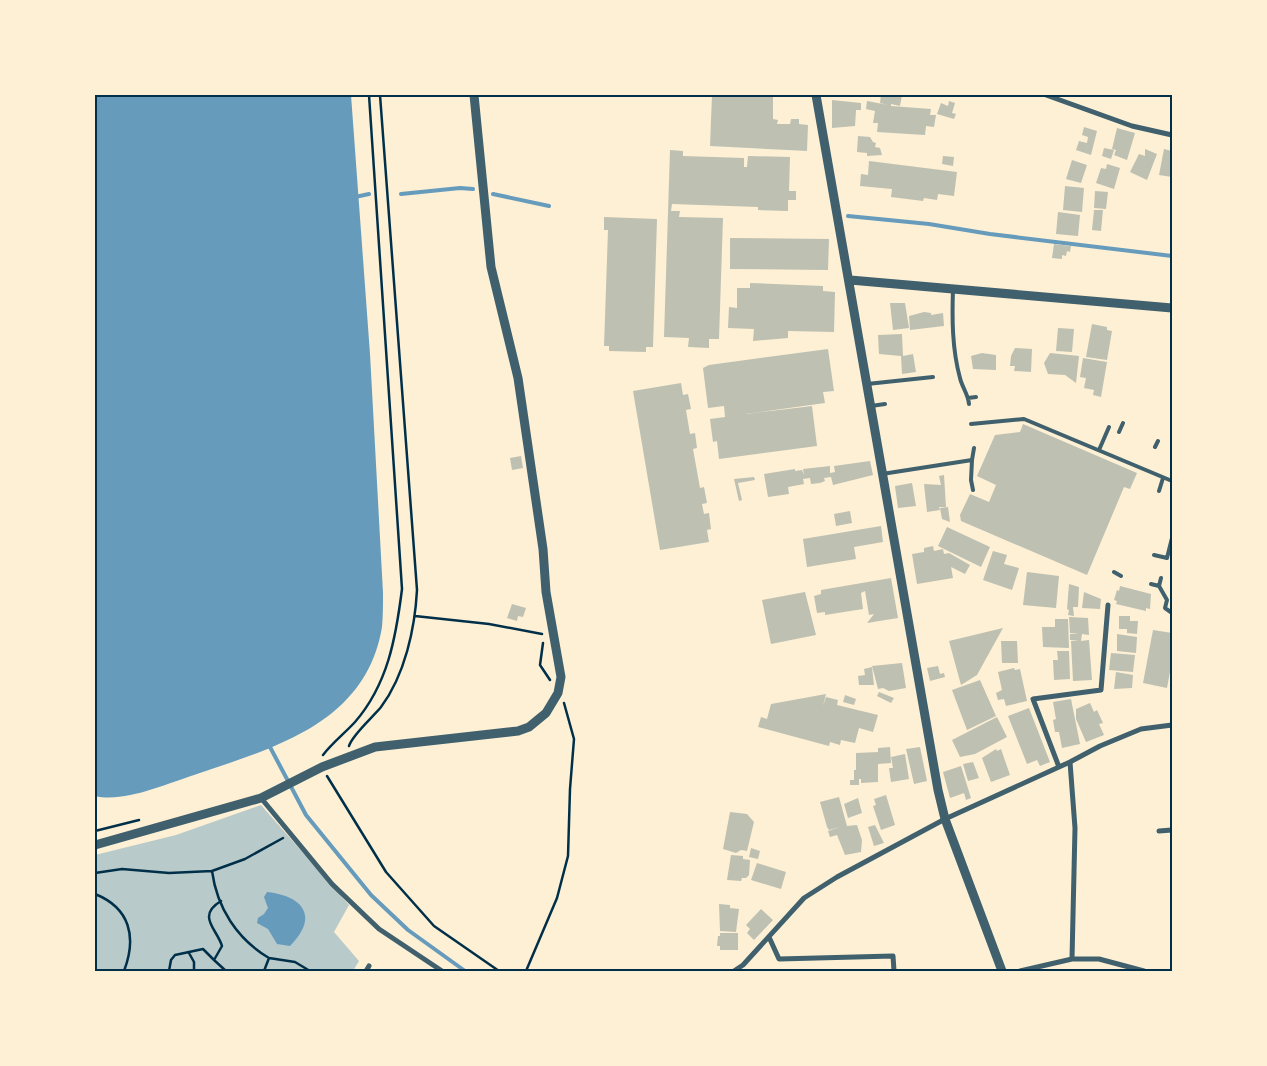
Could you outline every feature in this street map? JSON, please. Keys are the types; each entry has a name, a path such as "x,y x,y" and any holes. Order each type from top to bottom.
{"street":[{"path":"95,845 261,798 346,757 375,746 504,735 518,731 539,720 558,693 561,677 546,592 543,549 518,378 491,267 474,95"},
{"path":"816,95 850,280 914,658 945,819 1000,971"},
{"path":"1046,95 1132,126 1172,135"},
{"path":"850,280 1172,308"},
{"path":"1060,767 1033,699 1101,690 1108,605"},
{"path":"734,971 743,965 804,898 837,877 945,819 1060,767 1100,746 1141,730 1172,724"},
{"path":"1070,762 1074,828 1072,959"},
{"path":"261,798 332,884 379,929 442,971"},
{"path":"1159,831 1172,830"},
{"path":"769,937 779,959 893,956 894,971"},
{"path":"1020,971 1072,959 1099,958 1144,971"}],"lane":[{"path":"952,288 952,329 960,379 969,404"},
{"path":"867,384 933,377"},
{"path":"968,398 976,397"},
{"path":"871,406 885,404"},
{"path":"971,424 1024,419 1172,482"},
{"path":"1119,432 1123,423"},
{"path":"1098,450 1108,427"},
{"path":"1155,447 1158,441"},
{"path":"973,490 971,480 974,448"},
{"path":"882,474 972,460"},
{"path":"1159,491 1163,478"},
{"path":"1154,555 1167,558 1172,538"},
{"path":"1114,572 1121,576"},
{"path":"1161,578 1159,586 1167,600 1165,608 1172,613"},
{"path":"1151,584 1159,586"}],"path":[{"path":"369,95 402,589 397,634 384,674 366,707 323,754 318,770 386,872 434,926 499,971"},
{"path":"346,757 350,742 382,705 396,678 415,616 417,590 380,95"},
{"path":"415,616 489,624 544,634 540,664 567,707 574,739 568,856 557,898 526,971"},
{"path":"95,873 122,869 168,873 212,871 245,859 290,833"},
{"path":"212,871 220,901 232,926 240,936 255,950 269,958 295,962 310,971"},
{"path":"95,894 112,901 125,918 130,935 128,959 124,970"},
{"path":"214,960 222,946 209,920 215,904 220,901"},
{"path":"170,971 171,960 175,955 203,949 226,971"},
{"path":"189,953 194,962 194,971"},
{"path":"264,971 269,958"}],"shaded area":[{"path":"261,805 349,905 334,932 359,961 353,971 95,971 95,855 176,835"}],"water":[{"path":"95,95 351,95 370,354 383,593 382,627 373,660 357,687 336,709 312,727 284,742 145,792 119,797 95,796"},
{"path":"267,892 290,898 298,903 303,910 305,917 304,926 299,936 290,946 277,944 268,929 257,923 258,918 268,908 264,897"}],"building":[{"path":"712,95 773,97 773,119 778,120 777,124 790,124 791,119 799,119 799,124 808,125 807,151 710,146"},
{"path":"881,95 902,95 900,106 891,104 891,106 931,109 930,115 936,115 934,127 926,126 925,135 877,132 878,123 873,123 875,111 866,109 867,101 888,105 880,103"},
{"path":"832,100 861,103 861,110 856,110 855,126 832,128"},
{"path":"949,101 955,103 952,113 956,114 954,119 937,114 941,103 948,106"},
{"path":"1084,127 1097,131 1091,155 1076,150 1079,141 1087,143 1088,137 1082,135"},
{"path":"1117,128 1135,133 1127,160 1114,155 1116,150 1112,149"},
{"path":"858,136 870,137 876,143 875,147 880,148 882,155 867,156 867,153 857,152"},
{"path":"1104,148 1114,150 1111,159 1102,156"},
{"path":"1145,149 1157,154 1147,180 1130,172 1139,154 1145,156"},
{"path":"1164,149 1172,151 1172,177 1159,175"},
{"path":"670,150 683,151 683,156 744,158 744,167 747,167 748,156 790,157 789,191 796,191 796,200 788,200 788,211 758,210 758,207 672,204 671,211 680,211 679,217 723,218 719,339 709,339 709,348 688,347 689,338 664,337"},
{"path":"943,156 954,157 953,166 942,164"},
{"path":"1072,160 1087,165 1081,183 1066,179"},
{"path":"869,161 957,172 954,196 938,194 937,200 924,198 923,201 891,197 892,189 860,186 861,174 868,175"},
{"path":"1107,164 1120,168 1114,189 1096,183 1101,168 1106,169"},
{"path":"1065,186 1084,188 1082,212 1063,210"},
{"path":"1095,191 1108,192 1106,209 1094,208"},
{"path":"1094,210 1103,210 1101,231 1092,230"},
{"path":"1058,212 1080,215 1078,236 1056,234"},
{"path":"604,217 657,219 653,347 646,347 646,352 609,351 609,346 604,346 608,230 604,230"},
{"path":"730,238 829,239 828,270 730,269"},
{"path":"1054,244 1071,246 1070,252 1067,251 1066,256 1062,255 1062,259 1052,258"},
{"path":"750,283 823,286 823,291 835,292 834,332 788,331 788,338 753,341 754,329 728,328 729,307 737,308 737,288 750,288"},
{"path":"890,303 905,303 909,328 893,330"},
{"path":"924,312 931,313 931,315 943,313 944,326 910,330 909,316"},
{"path":"1092,324 1107,327 1107,330 1112,331 1107,360 1086,357"},
{"path":"1058,328 1074,329 1072,352 1056,351"},
{"path":"902,334 903,356 913,354 916,372 902,374 901,356 879,354 878,335"},
{"path":"1015,348 1032,349 1031,372 1014,371 1015,366 1010,366 1011,356"},
{"path":"828,349 834,391 823,392 825,403 745,414 812,406 817,446 719,459 717,441 713,442 710,419 725,417 724,406 708,408 703,368 709,365"},
{"path":"982,353 996,355 996,370 973,369 971,356"},
{"path":"1050,353 1079,356 1076,383 1065,375 1048,374 1044,363"},
{"path":"1083,358 1107,362 1101,397 1093,395 1094,390 1084,388 1086,378 1080,377"},
{"path":"681,383 683,395 688,394 691,409 686,410 690,434 695,433 697,448 693,449 700,488 704,487 707,503 702,504 704,514 709,513 711,529 707,530 709,542 660,550 633,391"},
{"path":"1023,424 1137,473 1130,489 1124,487 1087,575 961,521 960,515 970,494 989,502 996,485 977,476 995,435 1020,432"},
{"path":"521,456 523,468 512,470 510,458"},
{"path":"870,461 873,475 833,485 831,477 824,478 825,481 820,483 811,484 810,478 803,479 804,484 788,487 789,494 768,497 764,474 795,469 795,471 802,470 804,475 803,469 830,466 830,473 835,472 834,466"},
{"path":"944,475 946,507 939,507 940,510 927,512 924,484 941,485 939,476"},
{"path":"754,477 755,480 738,483 742,500 739,501 734,479"},
{"path":"912,483 916,506 898,508 895,486"},
{"path":"948,507 950,522 942,519 940,508"},
{"path":"850,511 852,523 836,526 834,514"},
{"path":"881,526 883,542 854,547 856,559 807,567 803,539"},
{"path":"947,527 990,547 981,567 938,546"},
{"path":"933,546 934,551 943,549 944,554 949,553 970,565 965,574 951,567 953,578 917,584 912,554 924,552 924,548"},
{"path":"993,551 1007,555 1004,564 1019,568 1012,590 983,580"},
{"path":"1027,572 1059,576 1056,608 1023,605"},
{"path":"891,578 898,618 867,623 874,614 869,615 865,591 861,593 863,609 825,615 825,612 817,613 814,596 821,594 821,590"},
{"path":"1069,584 1079,587 1078,607 1073,607 1074,616 1068,615 1069,610 1067,609"},
{"path":"1120,586 1151,594 1150,609 1146,608 1146,611 1116,604 1117,601 1114,600"},
{"path":"805,592 816,635 771,644 762,600"},
{"path":"1084,592 1101,599 1100,609 1082,608"},
{"path":"512,604 526,608 523,617 518,616 517,621 507,618"},
{"path":"1119,616 1130,616 1130,621 1138,621 1137,634 1127,633 1127,629 1119,629"},
{"path":"1069,617 1088,618 1089,635 1082,634 1081,641 1089,640 1092,680 1073,681 1071,641 1079,640 1070,640 1070,634 1079,634 1070,633"},
{"path":"1055,619 1068,619 1069,648 1043,647 1042,627 1055,627"},
{"path":"1003,628 977,675 961,685 949,641"},
{"path":"1153,630 1172,633 1172,661 1167,688 1143,683"},
{"path":"1117,634 1137,637 1136,653 1117,651"},
{"path":"1001,641 1017,641 1018,663 1002,663"},
{"path":"1057,651 1069,651 1070,679 1054,680 1053,660 1058,660"},
{"path":"1111,653 1135,655 1133,672 1109,670"},
{"path":"902,663 906,688 889,691 883,688 878,689 872,666"},
{"path":"938,666 940,674 944,673 945,677 930,681 927,668"},
{"path":"872,667 874,685 859,685 858,676 865,675 864,669"},
{"path":"1014,668 1015,670 1020,669 1027,701 1006,706 1004,699 998,700 996,693 1002,690 998,672"},
{"path":"1116,672 1133,675 1132,688 1114,689"},
{"path":"980,680 996,716 967,730 952,690"},
{"path":"879,692 894,698 891,703 877,696"},
{"path":"826,694 823,706 826,697 838,700 837,705 878,715 873,732 859,728 855,743 841,740 840,745 830,742 829,746 758,727 761,717 767,719 771,704"},
{"path":"845,695 856,699 854,705 843,702"},
{"path":"1071,699 1080,744 1062,748 1059,732 1055,732 1053,720 1056,719 1053,702"},
{"path":"1090,703 1094,712 1097,710 1103,723 1099,724 1104,735 1086,742 1076,719 1076,709"},
{"path":"1029,708 1050,762 1040,766 1037,760 1027,764 1008,716"},
{"path":"997,717 1007,737 975,754 960,757 952,740"},
{"path":"890,747 891,763 878,764 878,782 861,783 861,779 859,779 859,785 850,785 850,780 854,780 854,770 856,770 856,753 878,752 878,748"},
{"path":"920,747 927,781 914,784 906,749"},
{"path":"996,749 997,751 1001,749 1010,775 991,782 982,758"},
{"path":"905,754 909,779 891,782 889,768 893,768 891,757"},
{"path":"973,762 979,778 968,781 963,764"},
{"path":"961,766 971,798 966,800 964,793 950,798 943,772"},
{"path":"886,795 895,825 881,830 873,806 876,805 874,799"},
{"path":"839,797 847,826 857,825 862,840 861,852 845,855 837,835 830,837 828,831 840,827 829,830 820,802"},
{"path":"858,798 862,813 848,818 844,804"},
{"path":"730,812 747,814 754,822 747,851 741,850 736,853 723,849"},
{"path":"875,825 884,843 874,846 868,827"},
{"path":"751,848 760,851 758,859 749,857"},
{"path":"731,855 743,856 743,859 750,860 749,875 746,878 742,878 741,881 727,880"},
{"path":"757,863 786,872 781,889 751,880"},
{"path":"719,904 730,905 730,908 739,909 736,932 720,931"},
{"path":"761,909 773,920 754,940 747,933 750,929 746,925"},
{"path":"720,933 738,933 738,950 720,950 720,946 717,946"}],"waterway":[{"path":"401,194 460,188 473,189"},
{"path":"355,197 369,194"},
{"path":"493,194 549,206"},
{"path":"848,216 929,224 990,234 1172,256"},
{"path":"266,746 270,747 306,815 371,895 408,930 465,971"}]}
